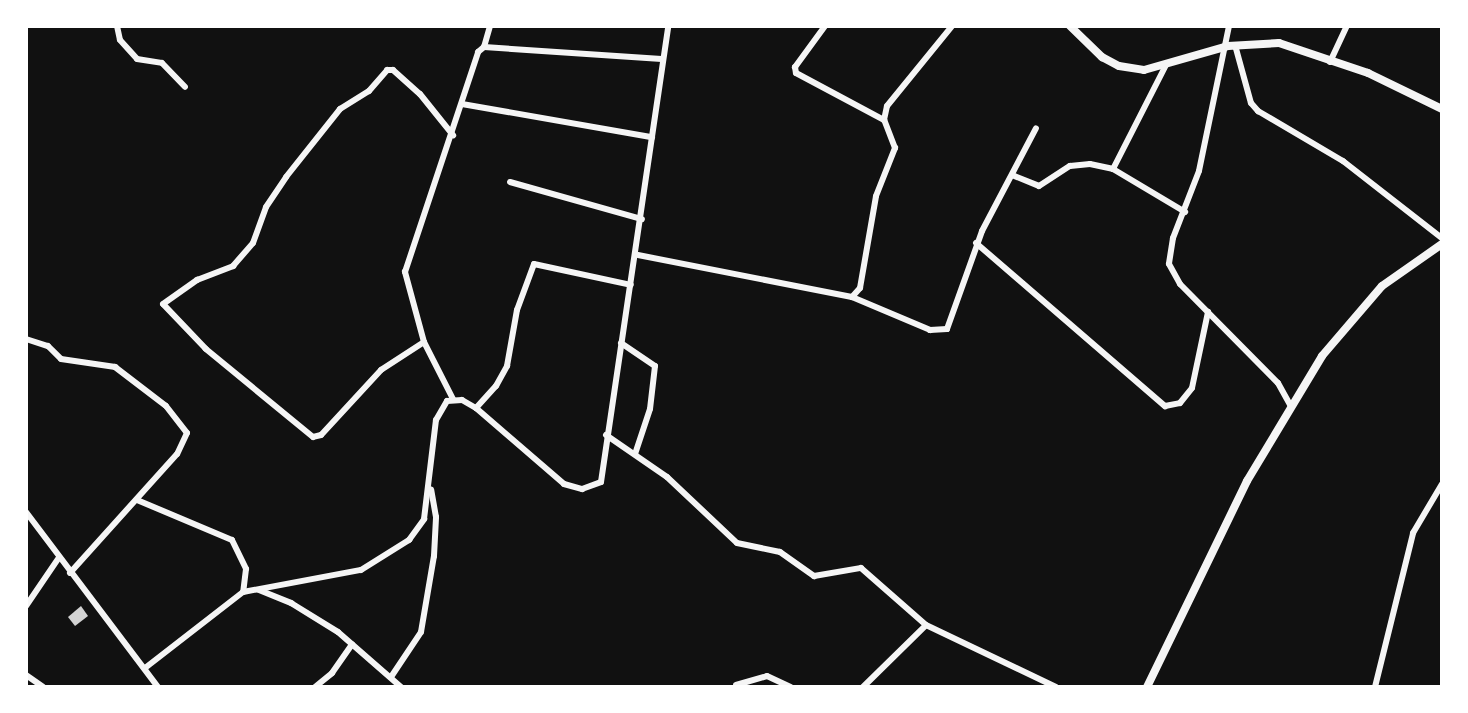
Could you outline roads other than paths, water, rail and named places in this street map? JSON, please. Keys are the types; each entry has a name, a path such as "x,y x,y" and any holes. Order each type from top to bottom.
{"street":[{"path":"117,26 120,40 137,59 162,63 185,87"},
{"path":"490,26 484,47 478,52 453,135 405,272 424,342 453,399 476,408 543,470 575,487 601,482 606,435 638,255 668,26"},
{"path":"825,26 795,67 796,73 884,120"},
{"path":"852,297 860,288 876,196 895,148 884,120 887,106 952,26"},
{"path":"1070,26 1119,66 1144,70 1231,46 1279,43 1380,78 1442,109"},
{"path":"1229,26 1231,46 1251,103 1258,111 1343,161 1442,238"},
{"path":"1330,62 1347,26"},
{"path":"1231,46 1199,171 1170,247 1170,266 1208,312 1278,383 1291,406"},
{"path":"484,47 662,59"},
{"path":"1113,169 1166,65"},
{"path":"424,342 381,370 321,435 313,437 206,349 163,304 197,280 233,267 253,243 266,207 293,168 340,108 369,91 387,70 393,70 420,94 453,135"},
{"path":"462,104 652,137"},
{"path":"638,255 852,297 943,331 950,325 976,243 1036,128"},
{"path":"1012,175 1039,186 1077,163 1113,169 1185,212"},
{"path":"510,182 642,219"},
{"path":"976,243 1166,406 1180,403 1192,388 1208,312"},
{"path":"1147,687 1247,481 1321,356 1357,311 1399,272 1442,244"},
{"path":"476,408 496,386 507,366 517,310 534,264 631,285"},
{"path":"26,339 48,346 61,359 115,368 166,406 186,428 177,454 70,573"},
{"path":"621,343 652,360 656,376 635,454"},
{"path":"145,668 243,592 337,577 380,562 422,524 430,487 436,420 443,404 453,399"},
{"path":"606,435 635,454 737,543 780,552 814,576 861,568 926,625 1056,687"},
{"path":"1374,687 1413,533 1442,484"},
{"path":"391,677 405,663 421,632 435,543 435,503 430,487"},
{"path":"137,500 232,540 246,569 243,592"},
{"path":"26,512 58,559 158,687"},
{"path":"26,606 58,559"},
{"path":"257,589 291,603 352,644 401,687"},
{"path":"863,687 926,625"},
{"path":"315,687 332,673 352,644"},
{"path":"26,675 43,687"},
{"path":"736,685 767,676 792,687"}]}
